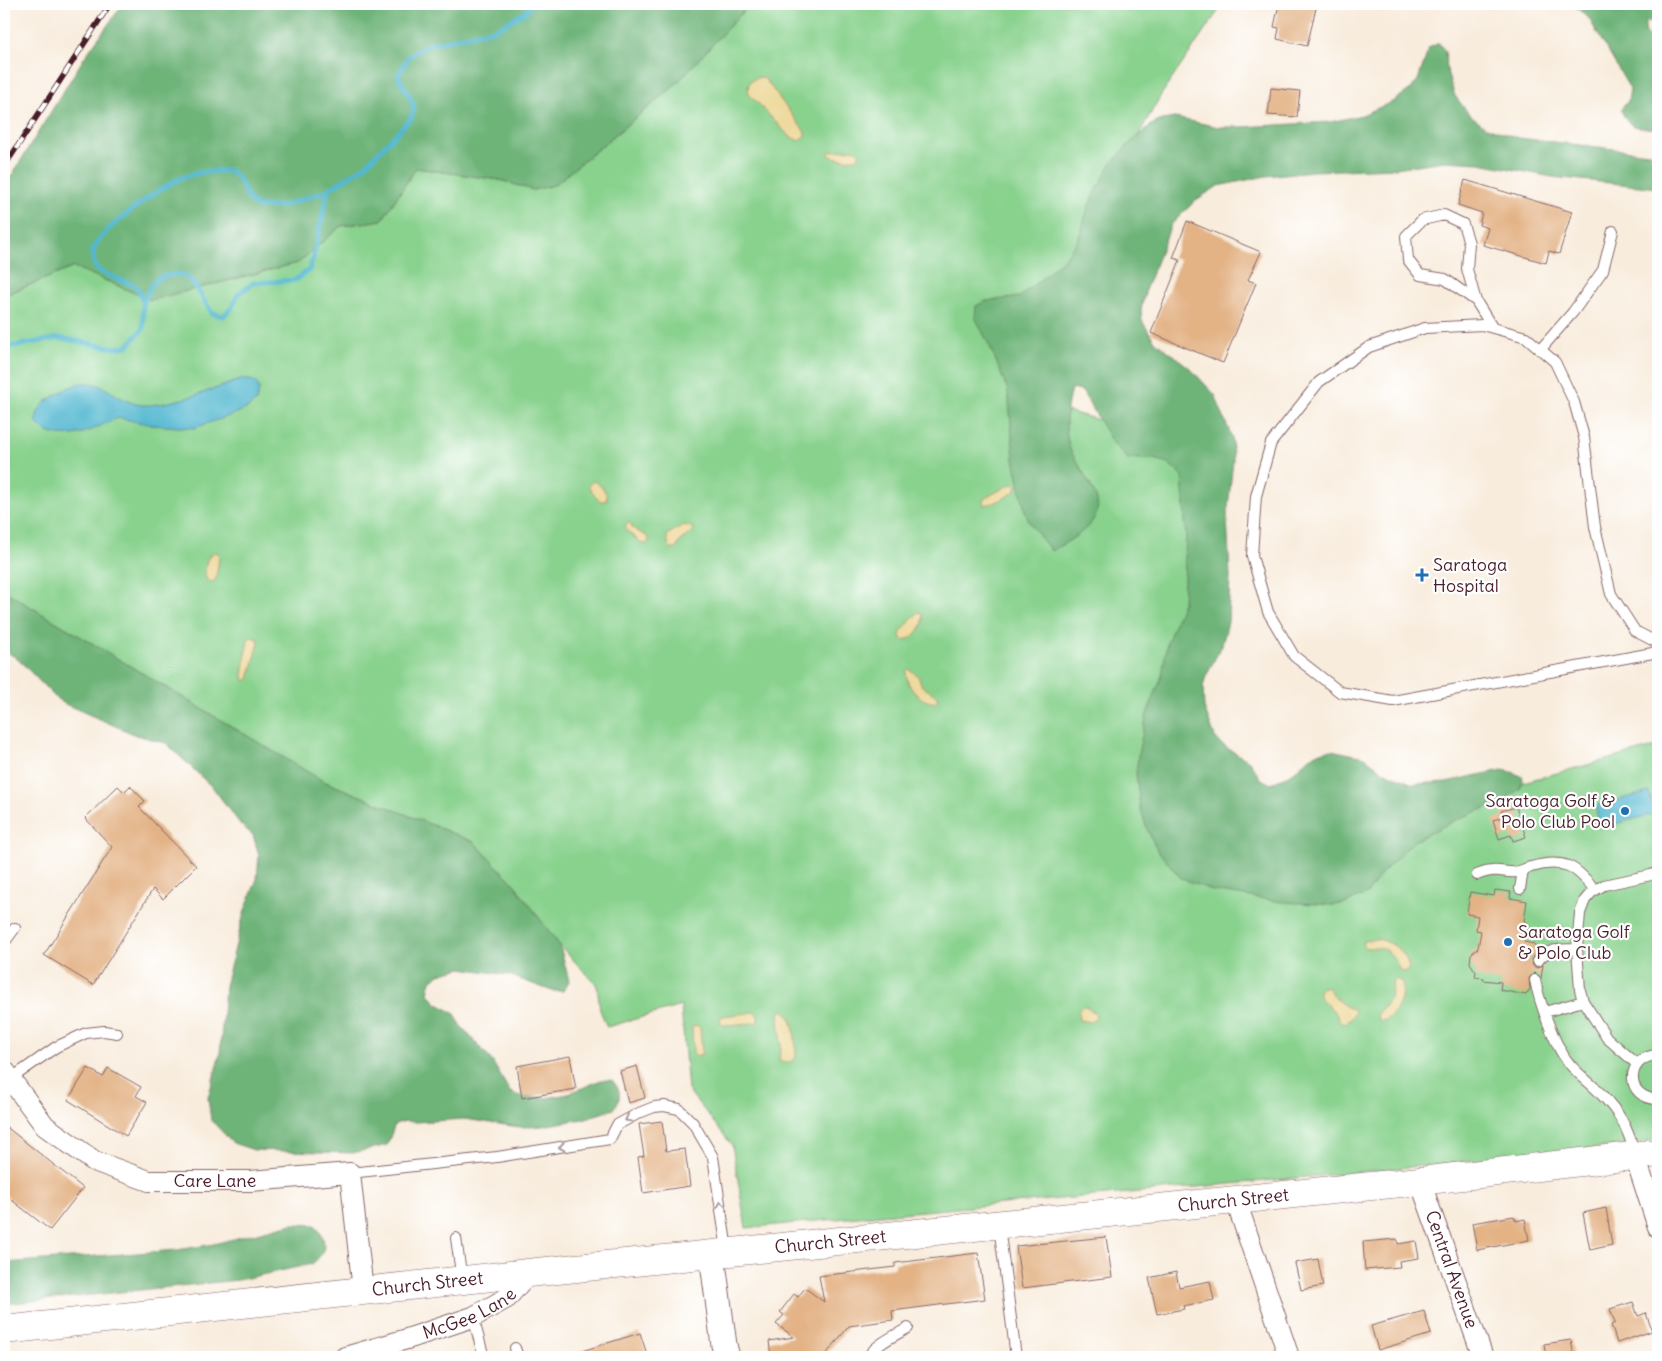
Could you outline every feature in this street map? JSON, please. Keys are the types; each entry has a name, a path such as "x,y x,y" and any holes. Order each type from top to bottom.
{"main road":[{"name":"Church Street","path":"4,1330 528,1273 1236,1201 1647,1155"}],"street":[{"name":"Care Lane","path":"6,1077 45,1126 94,1161 150,1180 250,1181 350,1173"},
{"path":"1647,1155 1658,1227"},
{"path":"350,1173 363,1291"},
{"name":"Central Avenue","path":"1420,1181 1484,1357"},
{"path":"1236,1201 1289,1357"},
{"path":"720,1254 724,1345 727,1357"},
{"name":"McGee Lane","path":"345,1357 473,1318 507,1298 528,1273"}],"lane":[{"path":"1476,301 1445,279 1420,276 1408,260 1406,236 1422,220 1444,215 1463,224 1469,243 1467,269 1476,301 1492,327"},
{"path":"1540,350 1573,312 1603,270 1613,231"},
{"path":"1658,643 1635,631 1611,594 1595,526 1584,438 1574,402 1555,362 1526,336 1482,325 1425,328 1369,347 1319,382 1272,443 1256,496 1252,556 1268,612 1294,656 1340,692 1393,701 1658,652"},
{"path":"1477,875 1492,870 1514,872 1529,867 1560,863 1574,868 1595,890"},
{"path":"1520,889 1523,870"},
{"path":"1637,1064 1608,1038 1583,1001 1580,990 1577,949 1580,913 1585,900 1595,890 1604,885 1652,876 1658,872"},
{"path":"4,943 15,928"},
{"path":"1538,961 1542,954 1552,951 1577,949"},
{"path":"1535,980 1556,1042 1566,1059 1576,1071 1601,1093 1622,1119 1629,1134 1647,1155"},
{"path":"1545,1012 1583,1001"},
{"path":"6,1077 56,1047 86,1033 104,1031 117,1033"},
{"path":"1658,1055 1650,1055 1643,1058 1637,1064 1633,1078 1634,1086 1638,1092 1645,1097 1658,1099"},
{"path":"350,1173 497,1157 610,1139 617,1125 639,1113 654,1107 664,1106 679,1109 693,1123 714,1157 720,1254"},
{"path":"999,1225 1016,1357"},
{"path":"456,1238 462,1280"},
{"path":"473,1318 483,1354"},
{"path":"868,1357 871,1352 889,1338 908,1328"}],"green space":[{"path":"123,4 750,4 673,87 554,185 533,190 500,180 416,168 382,220 341,226 298,263 151,300 74,267 5,295 4,298 4,188 84,58"},
{"name":"Saratoga Golf & Polo Club","path":"750,4 1223,4 1161,95 1112,182 1063,410 1192,446 1194,775 1389,818 1658,746 1658,1140 1599,1148 1336,1174 746,1228 732,1145 688,1090 681,1006 607,1027 600,1010 597,985 560,946 514,884 474,842 323,781 4,591 5,295 74,267 151,300 298,263 341,226 382,220 416,168 500,180 533,190 554,185 673,87"},
{"path":"1572,4 1658,4 1658,24 1645,21 1645,33 1658,50 1658,129 1635,126 1627,121 1621,109 1628,101 1630,89 1588,17"},
{"path":"1439,43 1445,52 1448,76 1455,96 1469,114 1486,127 1519,138 1658,154 1658,188 1552,177 1480,163 1445,161 1396,168 1313,171 1266,176 1218,186 1196,200 1171,225 1146,288 1141,310 1142,321 1154,340 1190,368 1215,395 1232,438 1233,460 1227,517 1230,577 1228,622 1222,645 1206,676 1203,687 1204,708 1215,737 1222,745 1249,761 1261,779 1271,784 1294,772 1310,757 1320,752 1331,750 1365,757 1383,771 1413,784 1446,782 1502,770 1523,777 1520,789 1501,802 1458,819 1414,841 1381,874 1368,893 1345,904 1282,902 1213,891 1181,878 1157,850 1147,829 1140,807 1136,773 1147,714 1162,676 1167,643 1183,602 1186,535 1182,476 1164,462 1153,459 1128,459 1112,442 1082,391 1071,389 1066,417 1066,432 1069,446 1093,490 1098,506 1096,515 1084,530 1051,551 1029,522 1025,511 1014,459 1008,391 991,349 975,317 976,306 986,301 1020,297 1064,259 1078,240 1089,205 1110,165 1133,140 1151,125 1162,120 1175,118 1219,127 1242,127 1330,122 1362,115 1392,102 1411,89 1418,80 1429,48"},
{"path":"4,591 323,781 474,842 514,884 560,946 569,981 563,991 552,991 509,975 461,968 439,974 431,981 428,992 435,1002 455,1014 461,1026 492,1061 510,1092 520,1096 546,1098 568,1094 601,1080 612,1080 619,1094 614,1109 583,1119 542,1126 519,1127 464,1119 405,1121 395,1124 387,1145 353,1153 254,1150 233,1143 211,1120 208,1098 220,1054 225,986 245,910 257,879 259,855 253,835 241,825 214,789 166,743 136,735 65,704 56,698 18,659 4,650"},
{"path":"292,1224 315,1225 322,1236 324,1241 323,1250 321,1255 312,1264 238,1280 4,1304 4,1263 177,1250 214,1244"}],"sand":[{"path":"760,77 765,79 805,132 805,135 799,141 789,136 749,94 748,87 750,82"},
{"path":"855,149 860,154 855,159 829,155 831,151"},
{"path":"593,481 601,486 607,496 607,499 604,501 600,501 589,488"},
{"path":"1011,484 1017,485 1016,490 1001,500 984,505 983,501 985,498"},
{"path":"627,523 630,523 634,529 648,537 649,541 646,544 641,543 625,529"},
{"path":"683,525 692,527 693,532 681,540 676,549 669,549 667,535"},
{"path":"214,552 217,552 219,557 216,579 211,582 206,579 205,568 207,560"},
{"path":"918,612 922,613 923,618 921,627 915,634 903,641 900,636 901,632"},
{"path":"251,637 258,639 259,643 249,679 244,681 248,639"},
{"path":"909,669 918,676 922,686 938,697 937,702 925,700 915,693 908,682 907,670"},
{"path":"1376,939 1388,942 1398,948 1405,957 1409,969 1405,972 1400,971 1392,955 1388,952 1379,948 1366,948 1362,944 1364,941"},
{"path":"1396,979 1402,982 1401,1000 1391,1016 1386,1020 1380,1021 1377,1017 1378,1014 1390,999 1393,981"},
{"path":"1323,987 1327,987 1338,1001 1355,1011 1350,1020 1341,1023 1335,1012 1319,997 1319,991"},
{"path":"1083,1006 1086,1006 1096,1014 1096,1017 1091,1022 1079,1020 1078,1011"},
{"path":"782,1010 790,1017 794,1028 796,1057 792,1062 783,1062 779,1059 781,1048 779,1014"},
{"path":"754,1012 758,1015 758,1022 756,1023 723,1025 720,1022 721,1017 724,1016"},
{"path":"696,1025 700,1027 702,1054 697,1056 693,1052 692,1029"}],"water":[{"path":"243,379 254,381 258,385 259,390 256,401 248,408 232,415 194,428 153,425 119,418 87,432 63,435 49,432 37,423 38,412 45,403 68,388 81,383 93,383 101,386 131,403 150,405 186,398"},
{"name":"Saratoga Golf & Polo Club Pool","path":"1649,792 1654,814 1600,828 1596,809 1598,805"}],"building":[{"path":"1279,4 1317,4 1307,46 1277,39 1279,28 1274,27"},
{"path":"1271,88 1300,91 1297,117 1268,115"},
{"path":"1465,180 1572,212 1559,254 1549,251 1546,263 1483,245 1488,228 1479,225 1482,213 1458,205"},
{"path":"1187,221 1261,252 1248,280 1256,283 1223,363 1151,333 1180,260 1173,258"},
{"path":"118,786 124,792 130,786 145,801 139,807 196,866 163,899 153,889 93,985 44,955 112,847 85,818"},
{"path":"1516,807 1526,837 1513,841 1511,835 1499,839 1493,820 1503,817 1501,811"},
{"name":"Saratoga Golf & Polo Club","path":"1495,890 1511,892 1510,898 1527,901 1524,921 1527,922 1524,942 1534,944 1537,950 1531,960 1533,966 1537,968 1543,965 1541,978 1534,973 1529,978 1530,989 1526,995 1500,990 1501,982 1475,977 1476,972 1470,963 1471,954 1478,948 1481,931 1476,930 1478,916 1467,914 1470,892 1494,896"},
{"path":"570,1056 576,1089 522,1098 517,1066"},
{"path":"637,1066 645,1098 628,1103 620,1071"},
{"path":"88,1068 103,1077 108,1068 141,1087 136,1096 147,1102 126,1136 68,1100"},
{"path":"662,1121 666,1151 685,1149 690,1186 643,1193 638,1157 644,1156 639,1124"},
{"path":"4,1125 83,1188 50,1230 4,1194"},
{"path":"1606,1208 1612,1245 1590,1250 1583,1213"},
{"path":"1514,1216 1516,1221 1525,1219 1529,1240 1477,1250 1472,1223"},
{"path":"1106,1237 1112,1277 1022,1288 1016,1246"},
{"path":"1397,1239 1398,1244 1416,1241 1419,1258 1399,1261 1400,1267 1365,1270 1363,1242"},
{"path":"978,1253 985,1299 892,1311 893,1320 849,1326 824,1357 771,1357 769,1341 794,1337 776,1324 784,1315 780,1312 794,1294 798,1297 805,1288 824,1302 819,1276 895,1267 895,1263"},
{"path":"1318,1259 1323,1286 1301,1290 1295,1263"},
{"path":"1176,1272 1179,1287 1210,1281 1214,1300 1183,1306 1184,1309 1157,1314 1149,1278"},
{"path":"1633,1302 1638,1316 1646,1313 1652,1331 1617,1343 1611,1325 1615,1323 1610,1309"},
{"path":"1424,1311 1431,1334 1378,1350 1371,1326"},
{"path":"640,1333 648,1357 573,1357 572,1354"},
{"path":"1571,1340 1574,1357 1546,1357 1544,1344"}],"waterway":[{"path":"4,345 14,346 59,338 115,348 127,346 143,329 143,301 137,287 105,274 98,270 95,265 94,248 109,229 149,197 189,175 230,171 239,179 249,200 258,207 282,206 326,191 365,166 412,117 414,105 398,76 408,57 427,45 496,29 525,12 532,4"},
{"path":"144,301 157,279 183,274 192,281 212,313 223,316 231,309 238,294 253,283 295,280 309,270 313,259 327,196 326,191"}],"railway":[{"path":"4,167 110,4"}],"place":[{"name":"Saratoga Hospital","path":"1422,575"},
{"name":"Saratoga Golf & Polo Club Pool","path":"1625,811"},
{"name":"Saratoga Golf & Polo Club","path":"1508,942"}]}
